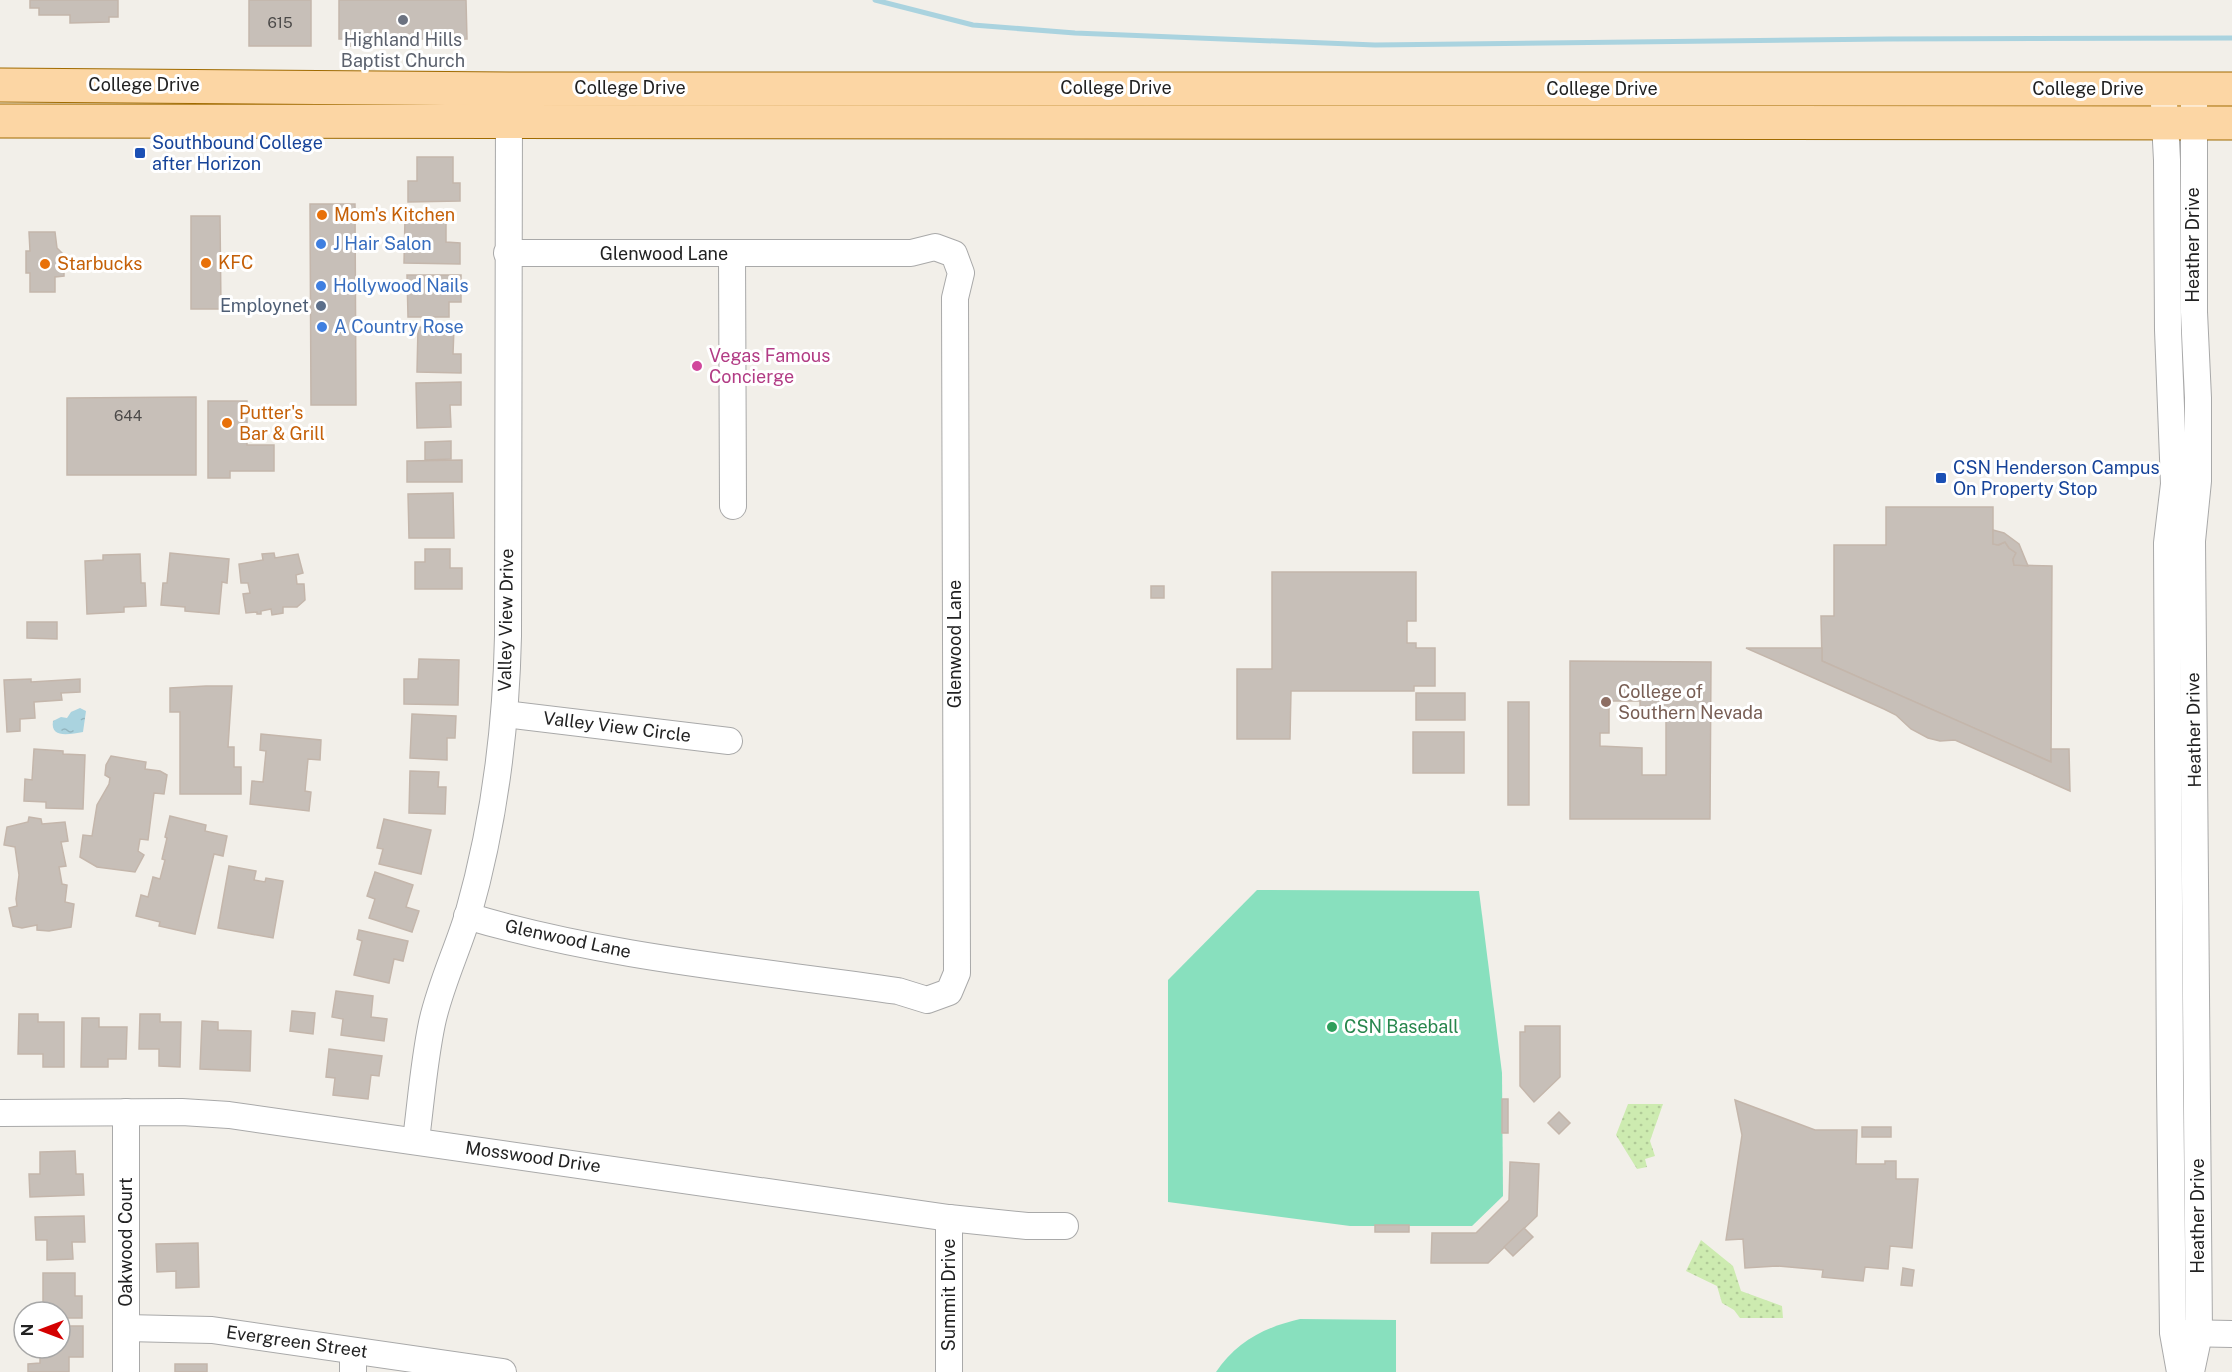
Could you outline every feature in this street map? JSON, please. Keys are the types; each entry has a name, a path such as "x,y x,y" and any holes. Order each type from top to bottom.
{"main road":[{"name":"College Drive","path":"0,85 508,88 2232,89"},
{"path":"226,121 230,110 238,104 307,102 351,87"},
{"path":"1185,123 1201,88"},
{"path":"1201,88 1217,123"},
{"name":"College Drive","path":"0,121 2232,123"}],"street":[{"name":"Valley View Drive","path":"416,1140 432,1023 439,995 467,916 490,821 504,714 508,636 508,88"},
{"name":"Heather Drive","path":"2179,88 2178,123 2167,160 2168,330 2174,484 2182,519 2192,541 2199,1334 2191,1372"},
{"name":"Glenwood Lane","path":"467,916 588,946 898,991 927,1000 949,992 957,974 955,298 961,273 954,254 936,247 911,253 507,253"},
{"path":"732,254 733,506"},
{"name":"Heather Drive","path":"2180,1372 2174,1333 2169,1029 2167,543 2182,519"},
{"name":"Valley View Circle","path":"504,714 729,741"},
{"path":"2169,819 2196,819"},
{"path":"2169,1029 2198,1029"},
{"path":"2170,1081 2198,1081"},
{"name":"Mosswood Drive","path":"0,1113 126,1112 228,1115 416,1140 949,1218 1027,1226 1065,1226"},
{"name":"Oakwood Court","path":"126,1112 126,1372"},
{"name":"Summit Drive","path":"949,1218 949,1372"},
{"name":"Evergreen Street","path":"126,1328 212,1330 353,1361 503,1372"},
{"path":"2174,1333 2232,1334"}],"green space":[{"name":"CSN Baseball","path":"1257,890 1479,891 1502,1073 1503,1196 1472,1226 1350,1226 1168,1202 1168,980"},
{"path":"1628,1104 1663,1104 1650,1141 1655,1156 1645,1159 1647,1167 1637,1169 1616,1135"},
{"path":"1701,1240 1733,1266 1741,1291 1782,1306 1783,1318 1740,1318 1734,1310 1722,1303 1717,1286 1686,1271"},
{"path":"1300,1319 1396,1320 1396,1372 1216,1372 1233,1352 1252,1337 1275,1326"}],"water":[{"path":"80,708 86,711 83,732 62,734 55,731 53,721 61,717 67,718 71,712"}],"building":[{"path":"30,0 118,0 118,17 109,17 109,22 70,23 70,15 39,15 39,8 30,8"},
{"name":"Highland Hills Baptist Church","path":"249,0 311,0 311,46 249,46"},
{"name":"Highland Hills Baptist Church","path":"339,0 466,0 467,39 368,39 368,46 348,46 348,39 339,39"},
{"path":"417,157 453,157 453,183 460,183 460,201 408,202 408,181 417,181"},
{"path":"310,204 355,204 356,405 311,405"},
{"name":"KFC","path":"191,216 220,216 221,309 191,309"},
{"path":"405,218 446,219 446,242 460,243 460,264 404,263"},
{"name":"Starbucks","path":"29,232 55,232 57,248 64,255 64,276 55,277 55,292 30,292 30,273 26,273 26,251 30,251"},
{"path":"407,275 461,275 461,302 449,302 449,317 408,317"},
{"path":"418,327 454,328 453,354 461,354 461,373 417,372"},
{"path":"461,382 461,405 450,405 451,427 417,428 416,383"},
{"path":"196,397 196,475 67,475 67,398"},
{"name":"Putter's Bar & Grill","path":"208,401 247,401 247,445 274,445 274,471 230,471 230,478 208,478"},
{"path":"451,441 451,459 425,460 425,442"},
{"path":"462,460 462,482 407,482 407,461"},
{"path":"453,493 454,538 409,538 408,494"},
{"path":"1886,507 1993,507 1993,544 1999,545 2005,542 2016,553 2013,559 2014,565 2052,566 2051,762 1822,661 1821,616 1834,616 1834,545 1886,545"},
{"path":"1993,530 2004,533 2019,544 2028,566 2014,565 2013,559 2016,553 2005,542 1998,545 1993,544"},
{"path":"425,549 450,549 450,568 462,568 462,589 415,589 415,562 425,562"},
{"path":"170,553 229,559 227,583 222,582 219,614 185,611 185,607 161,605 163,583 167,583"},
{"path":"274,553 275,558 298,554 303,573 296,575 297,584 304,584 305,600 297,607 283,607 283,613 272,615 271,609 261,611 261,614 246,613 243,594 250,593 248,583 241,583 239,564 263,560 262,554"},
{"path":"140,554 141,583 145,583 146,606 124,607 124,612 87,614 85,561 103,560 103,555"},
{"path":"1272,572 1416,572 1416,621 1407,621 1407,643 1416,643 1416,648 1435,648 1435,686 1414,686 1414,691 1291,691 1290,739 1237,739 1237,669 1272,669"},
{"path":"1151,586 1164,586 1164,598 1151,598"},
{"path":"27,622 57,622 57,639 27,638"},
{"path":"1746,648 1822,648 1822,661 2051,762 2051,749 2069,749 2070,791 1955,740 1940,741 1928,738 1911,729 1896,715 1884,709"},
{"path":"419,659 459,660 458,705 404,704 404,679 418,679"},
{"path":"1570,661 1711,662 1710,819 1570,819","holes":["1609,701 1640,701 1640,706 1666,707 1666,775 1642,775 1642,748 1600,746 1600,733 1609,733"]},
{"path":"31,679 31,682 80,679 80,692 61,693 62,700 34,702 35,718 20,719 20,731 7,732 4,680"},
{"path":"232,686 228,747 234,747 234,767 241,767 241,794 180,794 180,712 170,712 170,688"},
{"path":"1416,693 1465,693 1465,720 1416,720"},
{"path":"1508,702 1529,702 1529,805 1508,805"},
{"path":"412,714 456,716 455,738 447,738 447,760 410,758"},
{"path":"1413,732 1464,732 1464,773 1413,773"},
{"path":"261,734 321,740 320,760 308,759 305,791 311,792 309,811 250,804 252,781 263,782 266,751 260,750"},
{"path":"34,749 85,755 83,809 46,808 46,802 24,801 25,779 32,780"},
{"path":"111,756 146,762 145,769 160,771 167,775 164,794 154,793 148,840 140,839 138,851 144,855 135,872 97,867 80,857 83,835 92,836 97,805 109,784 110,778 105,775 106,765"},
{"path":"410,771 439,772 438,787 446,787 445,814 409,813"},
{"path":"170,816 206,825 205,831 227,836 223,856 214,854 195,934 159,926 160,922 136,916 141,895 148,897 153,877 160,879 165,860 162,859"},
{"path":"29,817 41,819 42,824 65,822 68,841 61,842 66,866 59,867 62,884 67,885 65,902 74,904 71,927 49,931 37,930 37,925 22,928 13,926 9,908 17,906 19,875 15,847 4,845 7,827 28,822"},
{"path":"384,819 431,830 421,874 379,864 383,849 377,848"},
{"path":"229,866 256,871 254,880 265,882 266,878 283,881 273,938 218,928"},
{"path":"375,872 413,885 406,907 419,911 412,932 369,918 375,899 367,896"},
{"path":"359,930 408,941 403,961 394,959 389,983 354,975 362,941 357,939"},
{"path":"336,991 373,996 371,1017 387,1019 384,1041 341,1035 343,1019 332,1017"},
{"path":"292,1011 315,1013 313,1034 290,1031"},
{"path":"19,1014 38,1014 38,1022 64,1022 64,1067 43,1067 43,1054 18,1054"},
{"path":"140,1014 160,1014 160,1022 181,1022 180,1067 159,1066 159,1049 139,1049"},
{"path":"82,1018 99,1018 99,1027 127,1027 126,1059 108,1059 108,1067 81,1067"},
{"path":"202,1021 218,1022 218,1030 251,1031 250,1071 200,1069"},
{"path":"1525,1026 1560,1026 1560,1077 1534,1102 1520,1086 1520,1032 1525,1032"},
{"path":"329,1049 382,1056 379,1076 371,1075 368,1099 333,1095 335,1078 326,1077"},
{"path":"1502,1099 1508,1099 1508,1133 1502,1133"},
{"path":"1735,1100 1815,1130 1857,1130 1856,1164 1885,1164 1885,1161 1896,1161 1896,1179 1918,1179 1912,1248 1890,1246 1888,1269 1865,1267 1863,1281 1822,1277 1823,1270 1777,1266 1745,1268 1743,1239 1726,1240 1742,1135"},
{"path":"1559,1112 1570,1123 1559,1134 1548,1123"},
{"path":"1862,1127 1891,1127 1891,1137 1862,1137"},
{"path":"75,1151 76,1174 83,1174 84,1195 30,1197 29,1174 40,1174 40,1152"},
{"path":"1510,1162 1539,1164 1537,1216 1488,1263 1431,1263 1432,1233 1476,1233 1509,1200"},
{"path":"84,1216 85,1242 72,1242 73,1259 47,1260 47,1240 36,1240 35,1217"},
{"path":"1375,1225 1409,1225 1409,1232 1375,1232"},
{"path":"1524,1228 1533,1237 1513,1256 1504,1247"},
{"path":"198,1243 199,1287 176,1288 176,1271 157,1272 156,1244"},
{"path":"1903,1268 1914,1270 1912,1286 1901,1285"},
{"path":"43,1273 75,1273 75,1296 82,1296 82,1318 72,1318 72,1300 43,1300"},
{"path":"72,1326 83,1326 83,1357 72,1357"},
{"path":"40,1360 69,1360 69,1372 28,1372 28,1364 40,1363"},
{"path":"175,1364 207,1364 207,1372 175,1372"}],"waterway":[{"path":"875,0 973,25 1075,33 1375,45 1887,39 2232,38"}],"place":[{"name":"Highland Hills Baptist Church","path":"403,20"},
{"name":"Southbound College after Horizon","path":"140,153"},
{"name":"Mom's Kitchen","path":"322,215"},
{"name":"J Hair Salon","path":"321,244"},
{"name":"KFC","path":"206,263"},
{"name":"Starbucks","path":"45,264"},
{"name":"Hollywood Nails","path":"321,286"},
{"name":"Employnet","path":"321,306"},
{"name":"A Country Rose","path":"322,327"},
{"name":"Vegas Famous Concierge","path":"697,366"},
{"name":"Putter's Bar & Grill","path":"227,423"},
{"name":"CSN Henderson Campus On Property Stop","path":"1941,478"},
{"name":"College of Southern Nevada","path":"1606,702"},
{"name":"CSN Baseball","path":"1332,1027"}]}
